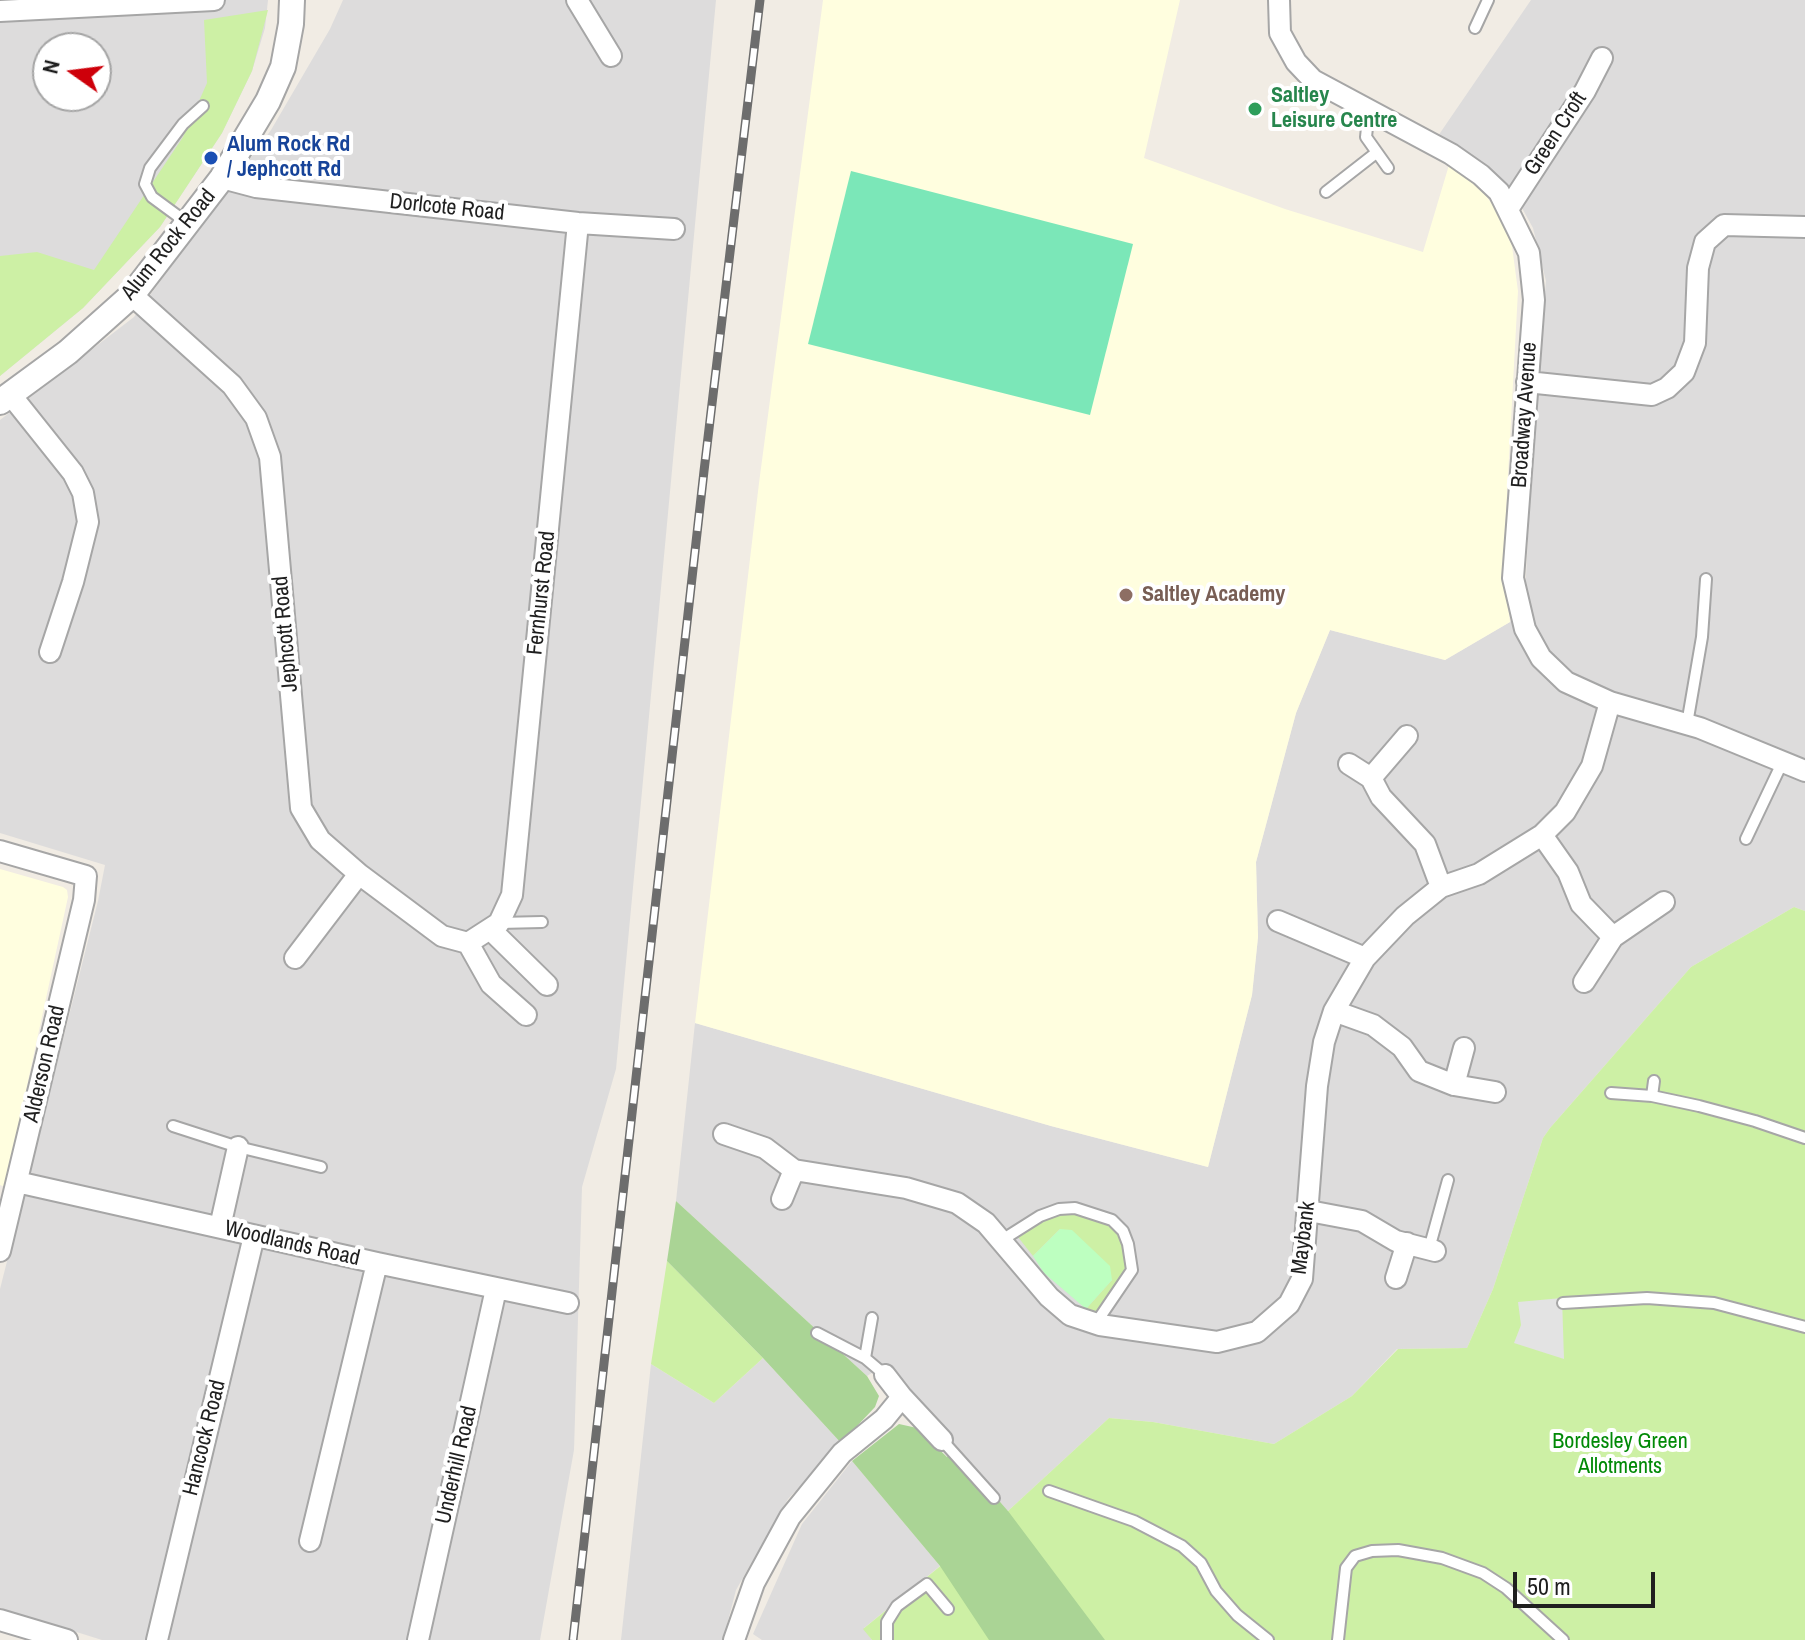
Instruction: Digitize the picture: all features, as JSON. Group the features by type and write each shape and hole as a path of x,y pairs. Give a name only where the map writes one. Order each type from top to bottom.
{"street":[{"path":"0,11 214,0"},
{"name":"Alum Rock Road","path":"5,398 68,352 132,295 222,178 268,101 283,67 292,0"},
{"path":"577,0 611,56"},
{"name":"Broadway Avenue","path":"1279,0 1280,33 1296,62 1313,80 1451,154 1499,192 1529,253 1534,300 1513,578 1525,629 1541,658 1566,682 1610,702 1687,724 1805,771"},
{"name":"Green Croft","path":"1508,209 1585,91 1602,58"},
{"name":"Dorlcote Road","path":"222,178 256,187 578,223 674,229"},
{"name":"Fernhurst Road","path":"495,926 512,895 578,223"},
{"path":"1527,382 1652,395 1667,388 1684,372 1695,343 1698,268 1705,242 1724,225 1805,227"},
{"name":"Jephcott Road","path":"132,295 232,385 256,418 270,457 301,808 320,840 359,874 442,936 468,943"},
{"path":"5,398 73,473 83,493 88,522 73,582 50,652"},
{"name":"Maybank","path":"724,1134 765,1148 794,1170 936,1195 973,1212 1070,1315 1096,1323 1217,1342 1257,1332 1289,1304 1302,1279 1317,1086 1324,1042 1334,1011 1365,958 1405,916 1441,887 1479,874 1542,835 1565,812 1592,766 1610,702"},
{"path":"1371,778 1407,736"},
{"path":"1349,764 1371,778 1381,797 1425,844 1441,887"},
{"path":"1542,835 1568,872 1581,904 1613,937"},
{"name":"Alderson Road","path":"0,851 86,876 84,900 0,1251"},
{"path":"295,958 359,874"},
{"path":"1584,982 1613,937 1664,902"},
{"path":"1278,921 1365,958"},
{"path":"526,1015 491,984 468,943 495,926 547,985"},
{"path":"1334,1011 1373,1025 1402,1047 1419,1071 1454,1085 1495,1092"},
{"path":"1454,1085 1464,1048"},
{"path":"220,1227 238,1147"},
{"path":"782,1199 794,1170"},
{"name":"Woodlands Road","path":"17,1182 568,1303"},
{"path":"1309,1211 1362,1221 1396,1241 1432,1250"},
{"name":"Hancock Road","path":"157,1640 254,1236"},
{"path":"1396,1278 1407,1243"},
{"path":"310,1541 377,1263"},
{"name":"Underhill Road","path":"418,1640 496,1289"},
{"path":"885,1375 942,1440"},
{"path":"734,1640 754,1583 790,1517 842,1453 884,1419 902,1397"},
{"path":"0,1620 67,1640"}],"lane":[{"path":"1475,28 1488,0"},
{"path":"188,223 152,197 145,184 150,168 158,157 183,124 203,106"},
{"path":"1369,109 1366,137 1388,168"},
{"path":"1326,192 1376,153"},
{"path":"1687,724 1702,637 1706,579"},
{"path":"1746,839 1784,761"},
{"path":"495,926 542,922"},
{"path":"1652,1096 1654,1081"},
{"path":"1611,1093 1652,1096 1755,1121 1805,1138"},
{"path":"173,1126 238,1147 321,1167"},
{"path":"1432,1250 1448,1180"},
{"path":"1002,1240 1040,1216 1059,1209 1075,1208 1112,1220 1123,1231 1132,1270 1096,1323"},
{"path":"1563,1303 1647,1298 1714,1303 1805,1327"},
{"path":"865,1358 872,1318"},
{"path":"817,1333 865,1358 885,1375"},
{"path":"942,1440 994,1498"},
{"path":"1049,1491 1134,1521 1182,1546 1201,1563 1216,1591 1237,1615 1268,1640"},
{"path":"1338,1640 1346,1568 1355,1556 1372,1551 1398,1550 1442,1558 1483,1573 1506,1588 1563,1640"},
{"path":"887,1640 887,1622 897,1606 927,1584 948,1609"}],"shaded area":[{"path":"0,0 268,0 265,28 252,71 222,133 160,227 83,308 0,376"},
{"path":"343,0 716,0 616,1069 582,1187 574,1450 540,1640 102,1640 0,1608 0,1289 105,865 0,833 0,420 134,317 271,130 330,29"},
{"name":"Saltley Academy","path":"823,0 1180,0 1144,158 1285,209 1423,252 1449,165 1476,183 1496,209 1512,246 1518,291 1503,568 1510,622 1445,660 1330,630 1296,713 1256,862 1258,937 1252,995 1208,1167 1051,1126 695,1023 759,483"},
{"path":"1531,0 1805,0 1805,911 1794,907 1691,967 1550,1128 1543,1138 1493,1289 1467,1348 1397,1349 1352,1396 1274,1444 1153,1422 1109,1418 1008,1511 954,1449 918,1397 886,1364 867,1376 676,1201 695,1023 1051,1126 1208,1167 1252,995 1258,937 1256,862 1296,713 1330,630 1445,660 1510,622 1525,596 1535,397 1546,281 1533,228 1510,186 1438,136"},
{"path":"0,869 63,887 68,897 5,1187 0,1185"},
{"path":"1562,1298 1564,1359 1514,1343 1521,1325 1518,1302"},
{"path":"763,1358 841,1443 788,1499 736,1590 723,1640 621,1640 651,1364 714,1403"},
{"path":"852,1461 940,1566 864,1628 872,1640 762,1640 753,1634 802,1524"}],"green space":[{"path":"268,10 252,71 222,133 160,227 83,308 0,376 0,256 37,252 94,270 183,137 207,83 204,20"},
{"path":"851,171 1133,244 1090,415 808,344"},
{"name":"Bordesley Green Allotments","path":"1794,907 1805,911 1805,1640 872,1640 863,1629 1008,1511 1109,1418 1153,1422 1274,1444 1352,1396 1398,1349 1467,1348 1493,1289 1543,1138 1550,1128 1691,967"},
{"path":"676,1201 867,1376 879,1396 875,1407 841,1443 667,1261"},
{"path":"1075,1212 1103,1221 1124,1240 1129,1260 1114,1290 1095,1313 1086,1309 1112,1280 1060,1229 1033,1256 1018,1237 1053,1216"},
{"path":"1060,1229 1072,1230 1110,1266 1112,1280 1086,1309 1044,1273 1033,1256"},
{"path":"667,1261 763,1358 714,1403 651,1364"},
{"path":"899,1424 917,1428 947,1457 954,1449 1008,1511 1105,1640 989,1640 940,1566 852,1461"}],"railway":[{"path":"573,1640 760,0"}],"place":[{"name":"Saltley Leisure Centre","path":"1255,109"},
{"name":"Alum Rock Rd / Jephcott Rd","path":"211,158"},
{"name":"Saltley Academy","path":"1126,595"}]}
